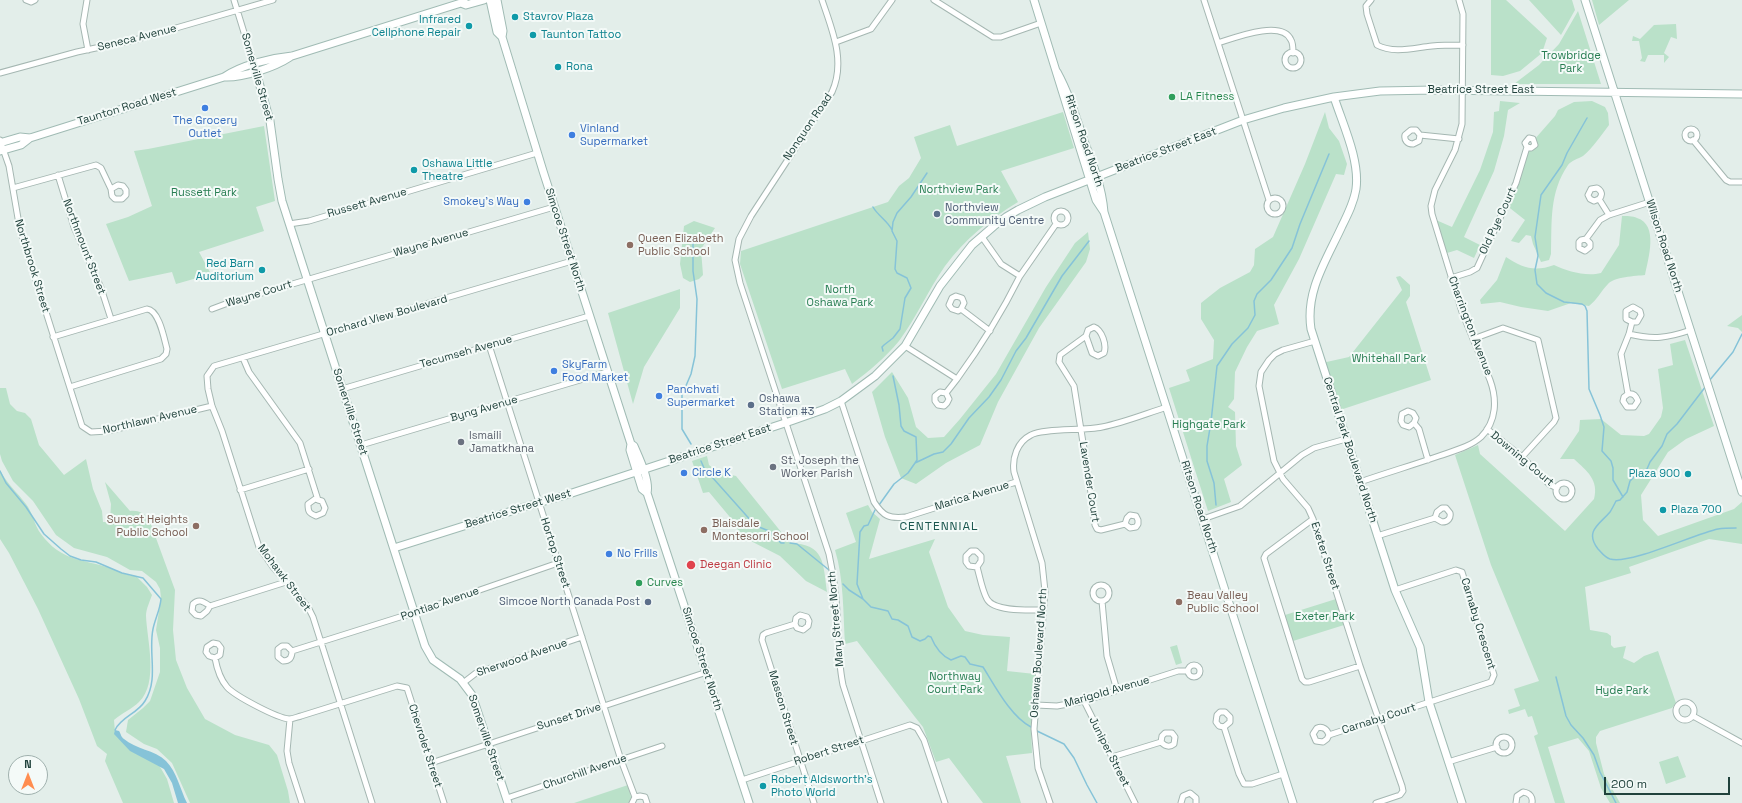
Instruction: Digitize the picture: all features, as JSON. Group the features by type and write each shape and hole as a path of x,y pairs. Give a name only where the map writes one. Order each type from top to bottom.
{"street":[{"path":"26,0 31,2 35,0"},
{"path":"87,0 83,24 88,50"},
{"name":"Somerville Street","path":"234,0 269,114 278,179 289,224 425,646 431,657 437,663 463,683 476,703 507,801"},
{"name":"Seneca Avenue","path":"0,73 39,62 138,39 273,0"},
{"name":"Taunton Road West","path":"2,151 21,145 30,138 224,77 233,78 278,57 292,56 463,2 466,5 484,0"},
{"name":"Simcoe Street North","path":"490,0 497,32 502,37"},
{"name":"Simcoe Street North","path":"497,0 503,31 502,37 554,207 631,444 630,450 639,470 642,489 647,493 749,803"},
{"path":"822,0 836,42 871,29 892,0"},
{"path":"934,0 993,37 1001,37 1042,23"},
{"name":"Ritson Road North","path":"1034,0 1096,200 1104,212"},
{"path":"1204,0 1269,200"},
{"path":"1371,0 1366,6 1367,14 1377,45 1385,49 1408,50 1433,46 1463,44"},
{"name":"Charrington Avenue","path":"1360,482 1428,460 1473,443 1487,429 1495,408 1495,392 1462,312 1435,228 1431,206 1435,190 1455,150 1462,124 1463,44 1462,14 1459,0"},
{"name":"Wilson Road North","path":"1585,0 1741,488"},
{"path":"1218,43 1249,33 1277,30 1287,34 1292,41 1293,53"},
{"name":"Nonquon Road","path":"737,275 737,247 751,216 835,86 838,65 836,42"},
{"name":"Ritson Road North","path":"1057,72 1067,89 1097,177 1103,197 1104,212 1293,803"},
{"name":"Beatrice Street East","path":"639,470 825,409 841,401 875,376 905,346 940,286 953,268 972,245 994,226 1018,210 1045,197 1243,120 1296,105 1380,91 1462,90 1742,94"},
{"name":"Central Park Boulevard North","path":"1334,98 1355,164 1356,182 1352,205 1316,281 1311,295 1310,321 1315,342 1395,590 1420,647 1429,702 1462,803"},
{"path":"1420,135 1459,139"},
{"name":"Taunton Road West","path":"0,142 20,137 30,138"},
{"path":"1694,140 1726,180 1730,182 1742,182"},
{"name":"Northbrook Street","path":"0,142 2,151 9,166 20,230 70,387"},
{"name":"Old Pye Court","path":"1451,278 1470,272 1477,268 1516,183 1527,147"},
{"name":"Russett Avenue","path":"289,224 331,214 537,153"},
{"path":"13,188 96,165 101,168 111,188"},
{"name":"Northmount Street","path":"58,175 74,226 101,288 111,319"},
{"path":"1599,199 1609,215"},
{"path":"1586,239 1600,220 1609,215 1650,202"},
{"name":"Wayne Avenue","path":"307,280 554,207"},
{"path":"946,393 990,330 1020,276 1056,224"},
{"path":"982,237 1001,264 1020,276"},
{"name":"Orchard View Boulevard","path":"207,376 214,366 572,261"},
{"name":"Mary Street North","path":"737,275 829,554 834,576 839,666 843,685 881,803"},
{"name":"Wayne Court","path":"212,310 307,280"},
{"path":"53,337 111,319 150,309 156,315 167,349 166,354 161,359 70,387"},
{"path":"962,309 990,330"},
{"name":"Tecumseh Avenue","path":"342,389 589,316"},
{"path":"1628,394 1621,354 1632,322"},
{"path":"1081,430 1074,386 1060,366 1058,358 1086,336 1090,328 1094,327 1099,330 1106,347 1102,356 1095,356 1092,353 1086,336"},
{"path":"1474,339 1503,328 1538,340 1556,418 1522,457"},
{"path":"1629,334 1645,338 1663,338 1691,330"},
{"name":"Exeter Street","path":"1315,342 1284,350 1275,354 1261,372 1259,386 1272,455 1280,473 1308,508 1313,519 1402,791 1400,795 1376,803"},
{"name":"Hortop Street","path":"489,346 621,760 635,797"},
{"path":"905,346 957,378"},
{"path":"243,358 249,372 300,444 318,500"},
{"name":"Byng Avenue","path":"361,445 607,372"},
{"name":"Mohawk Street","path":"207,376 208,390 212,406 222,431 259,547 286,582 308,606 313,617 372,803"},
{"name":"Northlawn Avenue","path":"70,387 82,426 91,432 108,431 212,406"},
{"name":"Marica Avenue","path":"841,401 874,502 879,511 885,515 895,518 906,517 1016,482"},
{"name":"Oshawa Boulevard North","path":"1050,803 1036,758 1034,729 1045,591 1042,563 1016,482 1013,464 1015,453 1020,444 1031,435 1044,432 1102,427 1167,408"},
{"path":"1414,423 1419,429 1428,460"},
{"name":"Downing Court","path":"1487,429 1522,457 1549,484 1557,488"},
{"name":"Lavender Court","path":"1081,430 1095,525 1097,529 1101,530 1125,524"},
{"path":"1202,520 1240,506 1308,451 1346,439"},
{"path":"240,490 309,469"},
{"name":"Beatrice Street West","path":"394,548 639,470"},
{"path":"1377,536 1435,518"},
{"path":"1313,519 1266,554 1264,558 1302,679 1309,682 1360,666"},
{"name":"Pontiac Avenue","path":"292,651 414,613 558,563"},
{"path":"977,567 986,596 991,604 999,607 1043,610"},
{"name":"Carnaby Crescent","path":"1395,590 1456,570 1462,572 1464,576 1494,675 1493,680 1491,682 1429,702"},
{"path":"210,606 286,582"},
{"path":"1102,601 1107,656 1117,690"},
{"name":"Masson Street","path":"795,624 766,633 763,635 762,640 814,803"},
{"name":"Sherwood Avenue","path":"463,683 476,673 582,637"},
{"path":"215,658 222,680 233,692 269,712 290,719 340,704"},
{"name":"Marigold Avenue","path":"1036,705 1057,706 1084,701 1178,671 1187,671"},
{"name":"Sunset Drive","path":"430,763 707,672"},
{"name":"Chevrolet Street","path":"340,704 397,686 407,688 444,803"},
{"name":"Juniper Street","path":"1084,701 1135,803"},
{"name":"Carnaby Court","path":"1329,735 1429,702"},
{"path":"1693,716 1742,743"},
{"path":"290,719 287,751 302,803"},
{"name":"Robert Street","path":"742,780 910,725 916,727 921,732 945,803"},
{"path":"1224,728 1240,778 1244,784 1252,784 1284,774"},
{"path":"1112,757 1161,742"},
{"name":"Churchill Avenue","path":"507,801 662,746"},
{"path":"1448,762 1497,747"},
{"path":"1516,803 1517,796 1523,792 1532,797 1532,803"},
{"path":"1181,803 1183,796 1190,793 1196,798 1196,803"},
{"path":"632,803 635,797 642,796 648,803"}],"green space":[{"path":"1491,0 1506,0 1547,38 1542,53 1520,71 1503,76 1491,75"},
{"path":"1529,0 1572,0 1575,10 1561,35"},
{"path":"1592,0 1629,0 1599,25"},
{"name":"Trowbridge Park","path":"1578,11 1601,84 1514,84 1539,65 1559,44"},
{"path":"1676,24 1677,39 1671,37 1664,53 1669,57 1664,63 1664,55 1648,55 1645,62 1640,61 1642,58 1639,41 1632,41 1633,36 1640,39 1654,25"},
{"path":"1500,101 1520,103 1508,110 1504,136 1494,171 1464,237 1480,245 1474,258 1457,250 1447,253 1436,220 1452,227 1480,170 1493,132 1494,112 1499,111"},
{"path":"1592,101 1605,107 1608,113 1609,125 1583,156 1568,165 1557,186 1552,219 1551,254 1549,260 1541,262 1531,236 1526,235 1519,243 1511,241 1525,220 1506,205 1527,148 1555,116 1558,110 1574,102"},
{"name":"North Oshawa Park","path":"1063,112 1074,148 1001,171 1018,202 978,230 953,256 939,275 899,341 888,353 852,384 845,369 782,389 740,264 741,251 888,202 899,186 909,178 921,158 914,137 950,125 957,146"},
{"name":"Highgate Park","path":"1325,112 1329,128 1339,141 1347,164 1344,175 1336,174 1299,259 1274,305 1279,324 1257,331 1247,347 1235,372 1234,399 1228,407 1235,412 1236,446 1242,465 1224,479 1231,502 1208,511 1169,388 1190,381 1186,370 1213,359 1214,340 1201,319 1201,303 1220,288 1250,272 1254,265 1255,249 1273,237 1305,164"},
{"name":"Russett Park","path":"264,126 275,201 256,207 264,231 199,252 211,274 176,284 172,272 129,281 106,224 128,217 152,206 134,151"},
{"path":"1622,216 1632,216 1637,218 1644,222 1648,228 1650,235 1650,252 1645,275 1625,277 1611,282 1589,306 1571,303 1548,311 1500,302 1481,304 1480,300 1497,280 1506,257 1529,268 1541,268 1554,265 1583,274 1601,273 1619,245"},
{"path":"694,221 715,228 701,249 703,275 699,279 690,282 683,278 680,264 684,226"},
{"path":"1088,232 1090,249 1086,262 1039,328 998,402 980,445 946,463 916,484 901,478 885,437 872,392 892,372 908,398 916,427 928,438 944,437 996,374 1046,287 1075,243"},
{"name":"Whitehall Park","path":"1400,276 1410,285 1410,296 1406,302 1431,380 1337,411 1322,363 1349,357 1402,290 1396,277"},
{"path":"680,289 680,308 644,367 633,404 608,313"},
{"path":"1742,315 1742,332 1738,328 1727,326"},
{"name":"Hyde Park","path":"1685,340 1714,426 1686,439 1668,452 1641,495 1643,520 1658,536 1734,509 1742,502 1742,544 1709,539 1629,567 1631,573 1585,587 1590,630 1607,633 1611,636 1611,645 1614,648 1626,646 1623,658 1634,663 1644,656 1658,651 1676,703 1672,708 1600,731 1596,737 1596,743 1604,774 1620,803 1610,803 1601,788 1589,751 1578,738 1548,747 1565,803 1555,803 1534,736 1538,734 1532,716 1528,717 1525,709 1509,714 1508,710 1520,706 1514,689 1539,681 1491,565 1455,455 1478,445 1480,454 1565,531 1594,499 1595,492 1595,486 1591,476 1574,459 1560,459 1579,431 1580,420 1601,419 1621,435 1644,436 1649,434 1661,417 1663,408 1658,369 1673,365 1670,344"},
{"path":"0,388 6,388 10,404 17,411 25,413 31,419 39,445 64,475 86,459 93,489 102,511 103,522 110,520 111,504 105,482 130,511 141,512 149,519 175,590 173,630 176,660 187,688 205,719 235,735 269,745 277,755 288,791 290,803 190,803 172,763 157,749 144,744 126,732 128,720 150,701 160,672 160,648 156,630 161,598 160,589 156,582 142,571 130,570 107,557 74,548 56,535 33,501 13,481 2,461 0,454"},
{"path":"707,456 709,465 718,472 736,476 790,543 801,544 816,551 823,564 827,592 806,581 780,556 741,536 734,522 709,492 703,493 692,461"},
{"path":"0,470 9,484 23,500 41,534 56,549 72,558 136,576 147,587 152,595 147,608 146,616 150,661 149,684 145,694 139,702 114,720 115,732 127,745 159,765 167,779 174,803 123,803 105,761 107,754 97,746 79,699 38,609 9,553 0,539"},
{"name":"Northway Court Park","path":"868,505 872,512 880,519 869,559 935,539 929,552 948,607 965,631 983,635 1010,637 1007,671 1035,674 1031,729 1032,753 1006,756 1021,803 983,803 949,758 936,762 923,727 857,641 845,644 842,584 835,550 856,542 846,513"},
{"name":"Exeter Park","path":"1336,599 1344,625 1293,641 1285,615"},
{"path":"1177,645 1182,663 1176,665 1170,647"},
{"path":"1678,756 1686,777 1666,784 1659,762"},
{"path":"628,785 631,797 630,803 574,803"}],"water":[{"path":"115,730 119,731 122,737 129,742 156,754 170,765 176,775 187,803 178,803 172,783 164,769 130,751 114,734"}],"waterway":[{"path":"1587,118 1567,153 1562,165 1541,195 1535,237 1538,256 1535,270 1537,284 1546,293 1564,302 1582,304 1585,306 1587,311 1589,389 1604,427 1602,451 1611,461 1613,468 1613,480 1623,497"},
{"path":"1216,505 1214,483 1207,461 1207,446 1217,366 1232,344 1248,328 1255,315 1254,301 1257,294 1271,280 1292,248 1300,224 1329,154"},
{"path":"883,351 882,347 893,338 900,329 905,298 911,288 907,278 897,273 895,269 897,241 892,231 893,222 897,213 911,197 927,173"},
{"path":"873,207 892,230"},
{"path":"915,463 934,454 943,452 951,444 969,418 989,397 1001,380 1016,351 1026,338 1062,276 1089,241"},
{"path":"691,444 682,429 682,395 691,374 695,356 697,299 693,271 693,242"},
{"path":"1709,381 1733,352 1742,334"},
{"path":"879,505 894,484 908,473 917,460 916,437 904,431 901,426 899,405 893,376"},
{"path":"1706,386 1677,424 1667,434 1662,446 1650,462 1647,469 1635,476 1630,481 1627,492 1620,500 1616,501 1610,512 1595,528 1593,533 1594,543 1605,556 1610,559 1619,560 1632,558 1707,532 1725,528 1736,528"},
{"path":"701,461 704,468 753,523 769,531 781,543 784,543"},
{"path":"0,471 6,483 26,507 44,534 61,549 70,556 81,560 96,562 122,573 143,578 161,599 153,629 152,675 149,693 142,705 121,722 115,730"},
{"path":"863,599 857,584 860,532 864,526 868,525 875,510"},
{"path":"790,543 797,544 829,570"},
{"path":"843,584 871,607 888,611 892,619 898,620 908,626 912,637 920,641 928,636 931,637 938,650 947,658 951,660 961,656 965,657 970,664 983,667 1010,709 1031,727"},
{"path":"1556,677 1566,716 1594,755 1600,772 1616,803"},
{"path":"1037,731 1064,744 1074,758 1097,803"}],"place":[{"name":"Stavrov Plaza","path":"515,17"},
{"name":"Infrared Cellphone Repair","path":"469,26"},
{"name":"Taunton Tattoo","path":"533,35"},
{"name":"Rona","path":"558,67"},
{"name":"LA Fitness","path":"1172,97"},
{"name":"The Grocery Outlet","path":"205,108"},
{"name":"Vinland Supermarket","path":"572,135"},
{"name":"Oshawa Little Theatre","path":"414,170"},
{"name":"Smokey's Way","path":"527,202"},
{"name":"Northview Community Centre","path":"937,214"},
{"name":"Queen Elizabeth Public School","path":"630,245"},
{"name":"Red Barn Auditorium","path":"262,270"},
{"name":"SkyFarm Food Market","path":"554,371"},
{"name":"Panchvati Supermarket","path":"659,396"},
{"name":"Oshawa Station #3","path":"751,405"},
{"name":"Ismaili Jamatkhana","path":"461,442"},
{"name":"St. Joseph the Worker Parish","path":"773,467"},
{"name":"Circle K","path":"684,473"},
{"name":"Plaza 900","path":"1688,474"},
{"name":"Plaza 700","path":"1663,510"},
{"name":"Sunset Heights Public School","path":"196,526"},
{"name":"Blaisdale Montesorri School","path":"704,530"},
{"name":"No Frills","path":"609,554"},
{"name":"Deegan Clinic","path":"691,565"},
{"name":"Curves","path":"639,583"},
{"name":"Simcoe North Canada Post","path":"648,602"},
{"name":"Beau Valley Public School","path":"1179,602"},
{"name":"Robert Aldsworth's Photo World","path":"763,786"}],"district":[{"name":"CENTENNIAL","path":"939,527"}],"park label":[{"name":"Northview Park","path":"959,190"}]}
